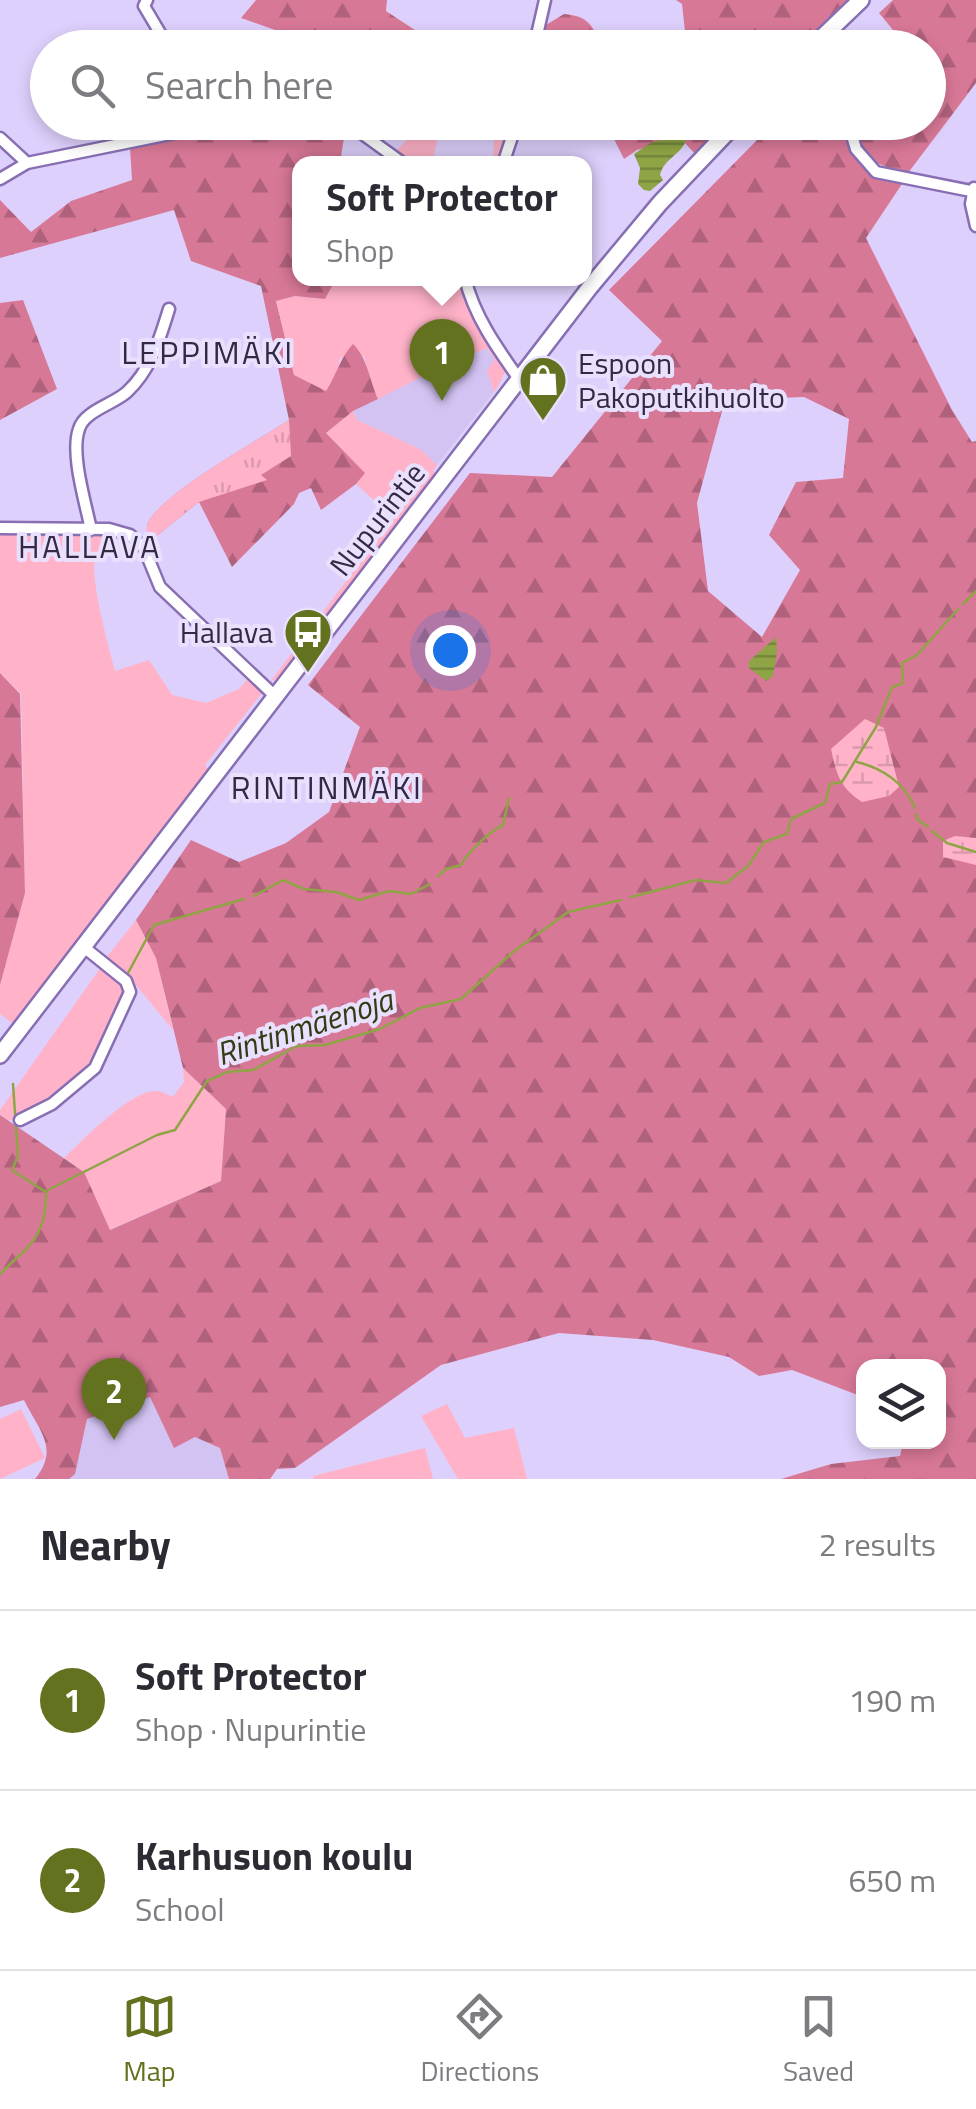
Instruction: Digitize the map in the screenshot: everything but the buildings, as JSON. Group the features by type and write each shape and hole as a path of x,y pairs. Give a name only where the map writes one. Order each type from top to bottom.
{"main road":[{"path":"829,30 861,0"},
{"name":"Nupurintie","path":"0,1056 519,379 660,203 719,140"}],"street":[{"path":"536,30 545,0"},
{"path":"143,2 159,30"},
{"path":"0,138 27,163"},
{"path":"0,179 27,163 134,140"},
{"path":"371,140 393,156"},
{"path":"853,140 856,149 876,172 974,189 976,226"},
{"path":"468,286 494,344 519,379"},
{"path":"91,530 78,457 79,428 88,416 116,401 136,382 159,343 169,309"},
{"path":"0,528 121,532 138,541 160,587 275,696"},
{"path":"20,1120 52,1104 95,1068 130,992 126,980 85,948"}],"shaded area":[{"path":"686,140 662,169 663,180 650,191 638,184 640,168 634,154 652,142"},
{"path":"487,348 495,359 487,371 494,392 437,465 420,449 357,420 353,411"},
{"path":"776,637 773,676 766,681 749,668 749,661"},
{"path":"150,1397 174,1447 195,1437 220,1448 229,1479 35,1479 67,1426"}],"green space":[{"path":"256,0 387,0 386,11 415,30 275,30 241,18"},
{"path":"676,0 852,0 820,30 685,30 682,4"},
{"path":"893,0 976,0 976,83 946,123 946,30 893,30 879,13"},
{"path":"564,14 579,17 594,30 542,30"},
{"path":"168,140 344,140 341,156 292,156 292,286 332,286 325,299 295,296 276,301 294,375 326,391 353,344 365,363 378,399 353,411 326,433 365,473 321,510 311,488 299,493 294,504 232,567 199,502 149,542 147,527 150,519 177,493 289,420 261,286 191,261 174,210 0,258 0,200 31,232 71,201 132,180 130,147"},
{"path":"407,140 437,140 436,156 401,156 395,152"},
{"path":"494,140 506,140 500,156 493,156"},
{"path":"614,140 678,140 637,150 624,159"},
{"path":"686,140 711,140 696,155"},
{"path":"757,140 848,140 855,157 868,171 902,184 866,238 952,410 972,442 976,441 976,1479 781,1479 831,1464 900,1456 902,1449 946,1449 946,1359 856,1359 856,1394 792,1370 759,1376 729,1357 653,1340 559,1333 441,1365 295,1468 277,1469 270,1479 229,1479 220,1448 195,1437 174,1448 150,1397 87,1419 75,1474 69,1479 35,1479 46,1458 41,1430 24,1400 0,1407 0,1115 84,1172 110,1230 221,1181 226,1109 183,1068 156,958 136,920 191,840 239,862 286,843 329,812 360,727 308,685 470,473 552,477 662,341 609,290","holes":["804,397 849,419 843,478 796,482 769,535 800,570 762,637 708,591 697,503 725,400"]},
{"path":"858,140 933,140 908,173 870,158"},
{"path":"332,286 463,286 475,317 507,368 494,392 487,371 495,359 487,348 378,399 364,356 340,358 337,374 326,391 294,375 276,300 295,296 325,299"},
{"path":"23,300 57,389 0,420 0,303"},
{"path":"353,411 357,420 420,449 437,465 433,471 436,474 280,677 270,682 394,518 356,484 364,472 326,433"},
{"path":"289,420 291,456 261,475 267,480 199,502 149,542 147,524 177,493"},
{"path":"0,531 107,532 94,569 115,671 149,660 172,695 206,703 239,689 250,676 262,693 205,765 210,772 16,1026 0,1014 0,985 25,893 21,694 0,673"},
{"path":"0,673 20,694 25,893 0,985"},
{"path":"865,719 884,728 899,787 889,796 862,802 840,779 831,749"},
{"path":"955,836 976,838 976,865 943,857 943,841"},
{"path":"136,920 156,958 173,1030 130,978 106,958"},
{"path":"101,967 125,988 91,1067 48,1102 8,1121 0,1110"},
{"path":"183,1068 226,1109 221,1181 109,1230 84,1172 64,1158 135,1098 158,1091 173,1097 184,1082"},
{"path":"447,1404 465,1438 514,1428 527,1479 458,1479 421,1416"},
{"path":"21,1409 45,1458 0,1479 0,1419"},
{"path":"425,1448 433,1479 313,1476"}],"waterway":[{"path":"963,604 976,591"},
{"name":"Rintinmäenoja","path":"631,897 696,880 726,883 748,866 764,842 787,834 791,819 825,803 830,784 842,782 876,727 892,687 903,683 902,663 917,655 958,609"},
{"path":"857,762 892,778 915,808"},
{"path":"438,876 461,865 480,842 503,825 509,798"},
{"path":"916,814 928,827"},
{"path":"932,831 947,843 976,852"},
{"path":"254,896 283,880 304,889 336,892 359,900 389,891 411,894 430,884"},
{"path":"128,973 154,925 244,899"},
{"name":"Rintinmäenoja","path":"46,1191 157,1135 175,1130 207,1081 227,1072 253,1070 297,1046 325,1045 380,1029 420,1008 461,999 513,952 568,912 621,900"},
{"path":"13,1084 18,1156 12,1170 44,1191"},
{"name":"Rintinmäenoja","path":"0,1274 34,1240 43,1221 46,1193"}],"place":[{"name":"Soft Protector","path":"442,401"},
{"name":"Espoon Pakoputkihuolto","path":"543,422"},
{"name":"Hallava","path":"308,674"},
{"name":"Karhusuon koulu","path":"114,1440"}],"district":[{"name":"LEPPIMÄKI","path":"208,352"},
{"name":"HALLAVA","path":"90,546"},
{"name":"RINTINMÄKI","path":"327,787"}]}
